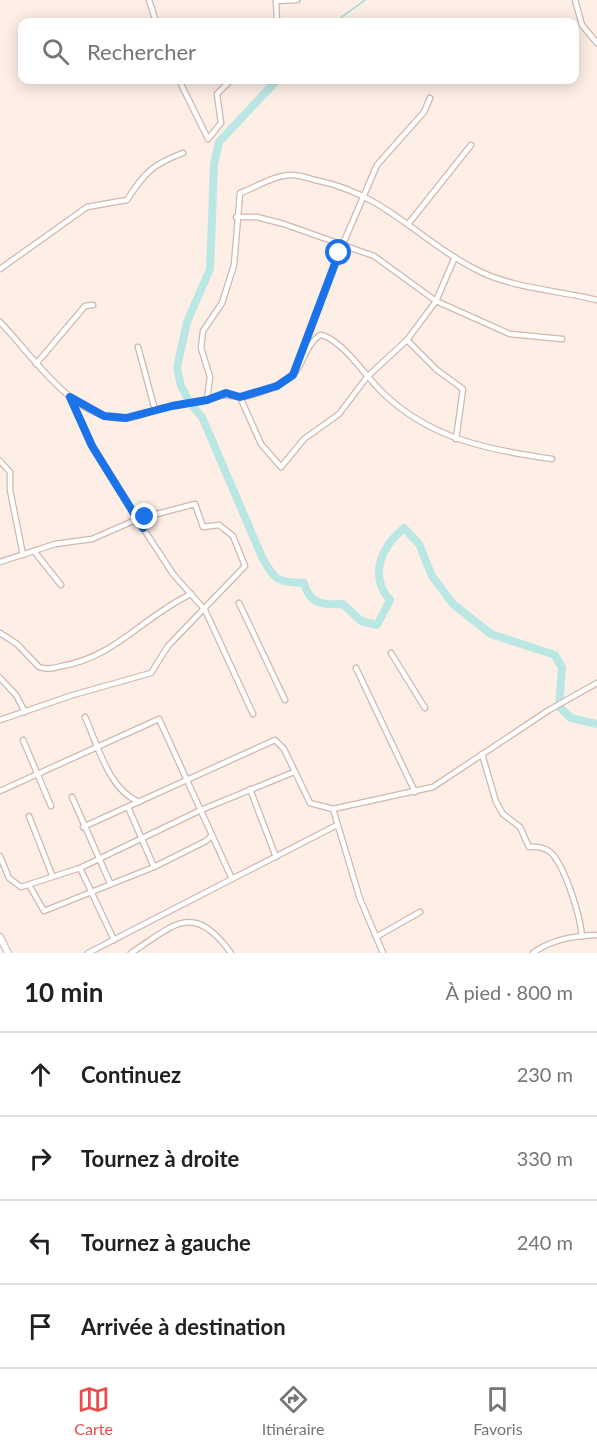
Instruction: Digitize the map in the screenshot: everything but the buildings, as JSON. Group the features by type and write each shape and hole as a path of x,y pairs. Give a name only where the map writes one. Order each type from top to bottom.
{"main road":[{"path":"0,937 8,953"}],"street":[{"path":"149,0 155,18"},
{"path":"277,18 276,1 297,0"},
{"path":"575,0 582,25 597,44"},
{"path":"181,84 208,139 221,123 218,94 227,84"},
{"path":"293,375 343,244 377,165 424,112 430,98"},
{"path":"409,223 471,146"},
{"path":"0,269 87,207 127,200 141,177 159,162 183,153"},
{"path":"207,400 210,376 201,348 203,331 222,303 234,265 236,217 240,193 267,181 292,175 335,184 365,196 409,223 455,257 482,272 503,280 597,300"},
{"path":"236,217 257,217 284,224 374,256 436,301 510,334 562,339"},
{"path":"240,397 261,444 281,467 303,440 339,414 368,377 407,340 436,301 455,257"},
{"path":"36,364 86,306 93,305"},
{"path":"0,322 18,339 36,364 70,397 109,417 126,418 207,400 226,393 240,397 277,386 293,375 308,346 320,335 331,339 417,422 456,440 507,452 552,459"},
{"path":"407,340 437,370 463,389 456,440"},
{"path":"138,347 155,410"},
{"path":"70,397 92,446 143,528 173,574 205,610 253,714"},
{"path":"0,460 10,472 10,489 23,555"},
{"path":"0,720 151,673 168,646 245,566 233,536 219,525 202,526 195,504 145,517 143,528"},
{"path":"0,561 55,544 92,539 138,519"},
{"path":"34,551 62,585"},
{"path":"0,633 17,644 39,667 50,668 80,663 103,653 174,603 191,594"},
{"path":"239,603 285,700"},
{"path":"391,653 425,708"},
{"path":"356,668 415,792"},
{"path":"0,678 16,695 25,712"},
{"path":"83,827 275,740 284,749 310,803 333,809 433,787 482,753 597,683"},
{"path":"85,717 118,785 129,798 139,802"},
{"path":"0,791 100,748 159,719 232,879"},
{"path":"23,740 39,773 51,806"},
{"path":"482,753 492,791 503,814 520,827 529,847 541,846 554,855 566,881 582,936"},
{"path":"0,856 9,878 21,886 29,885 52,875 80,868 201,810 294,772"},
{"path":"250,789 276,857"},
{"path":"72,797 83,827 110,883"},
{"path":"128,807 154,867"},
{"path":"333,809 345,856 383,953"},
{"path":"29,816 52,875"},
{"path":"88,953 337,825"},
{"path":"29,885 44,911 154,867 206,841 212,835"},
{"path":"80,868 89,892 114,940"},
{"path":"376,937 420,912"},
{"path":"131,953 168,926 184,923 203,924 213,930 231,953"},
{"path":"533,953 545,944 597,935"}],"waterway":[{"path":"340,18 365,0"},
{"path":"273,84 219,142 214,164 210,269 187,322 177,368 181,386 190,403 202,417 262,557 278,579 304,583 314,600 323,604 343,604 361,621 377,625 390,600 380,581 380,561 389,543 404,528 419,544 432,576 453,604 491,634 555,655 562,668 559,707 571,718 597,724"}],"route":[{"path":"145,517 143,528 92,446 70,397 98,414 126,418 207,400 226,393 240,397 277,386 293,375 339,253"}]}
